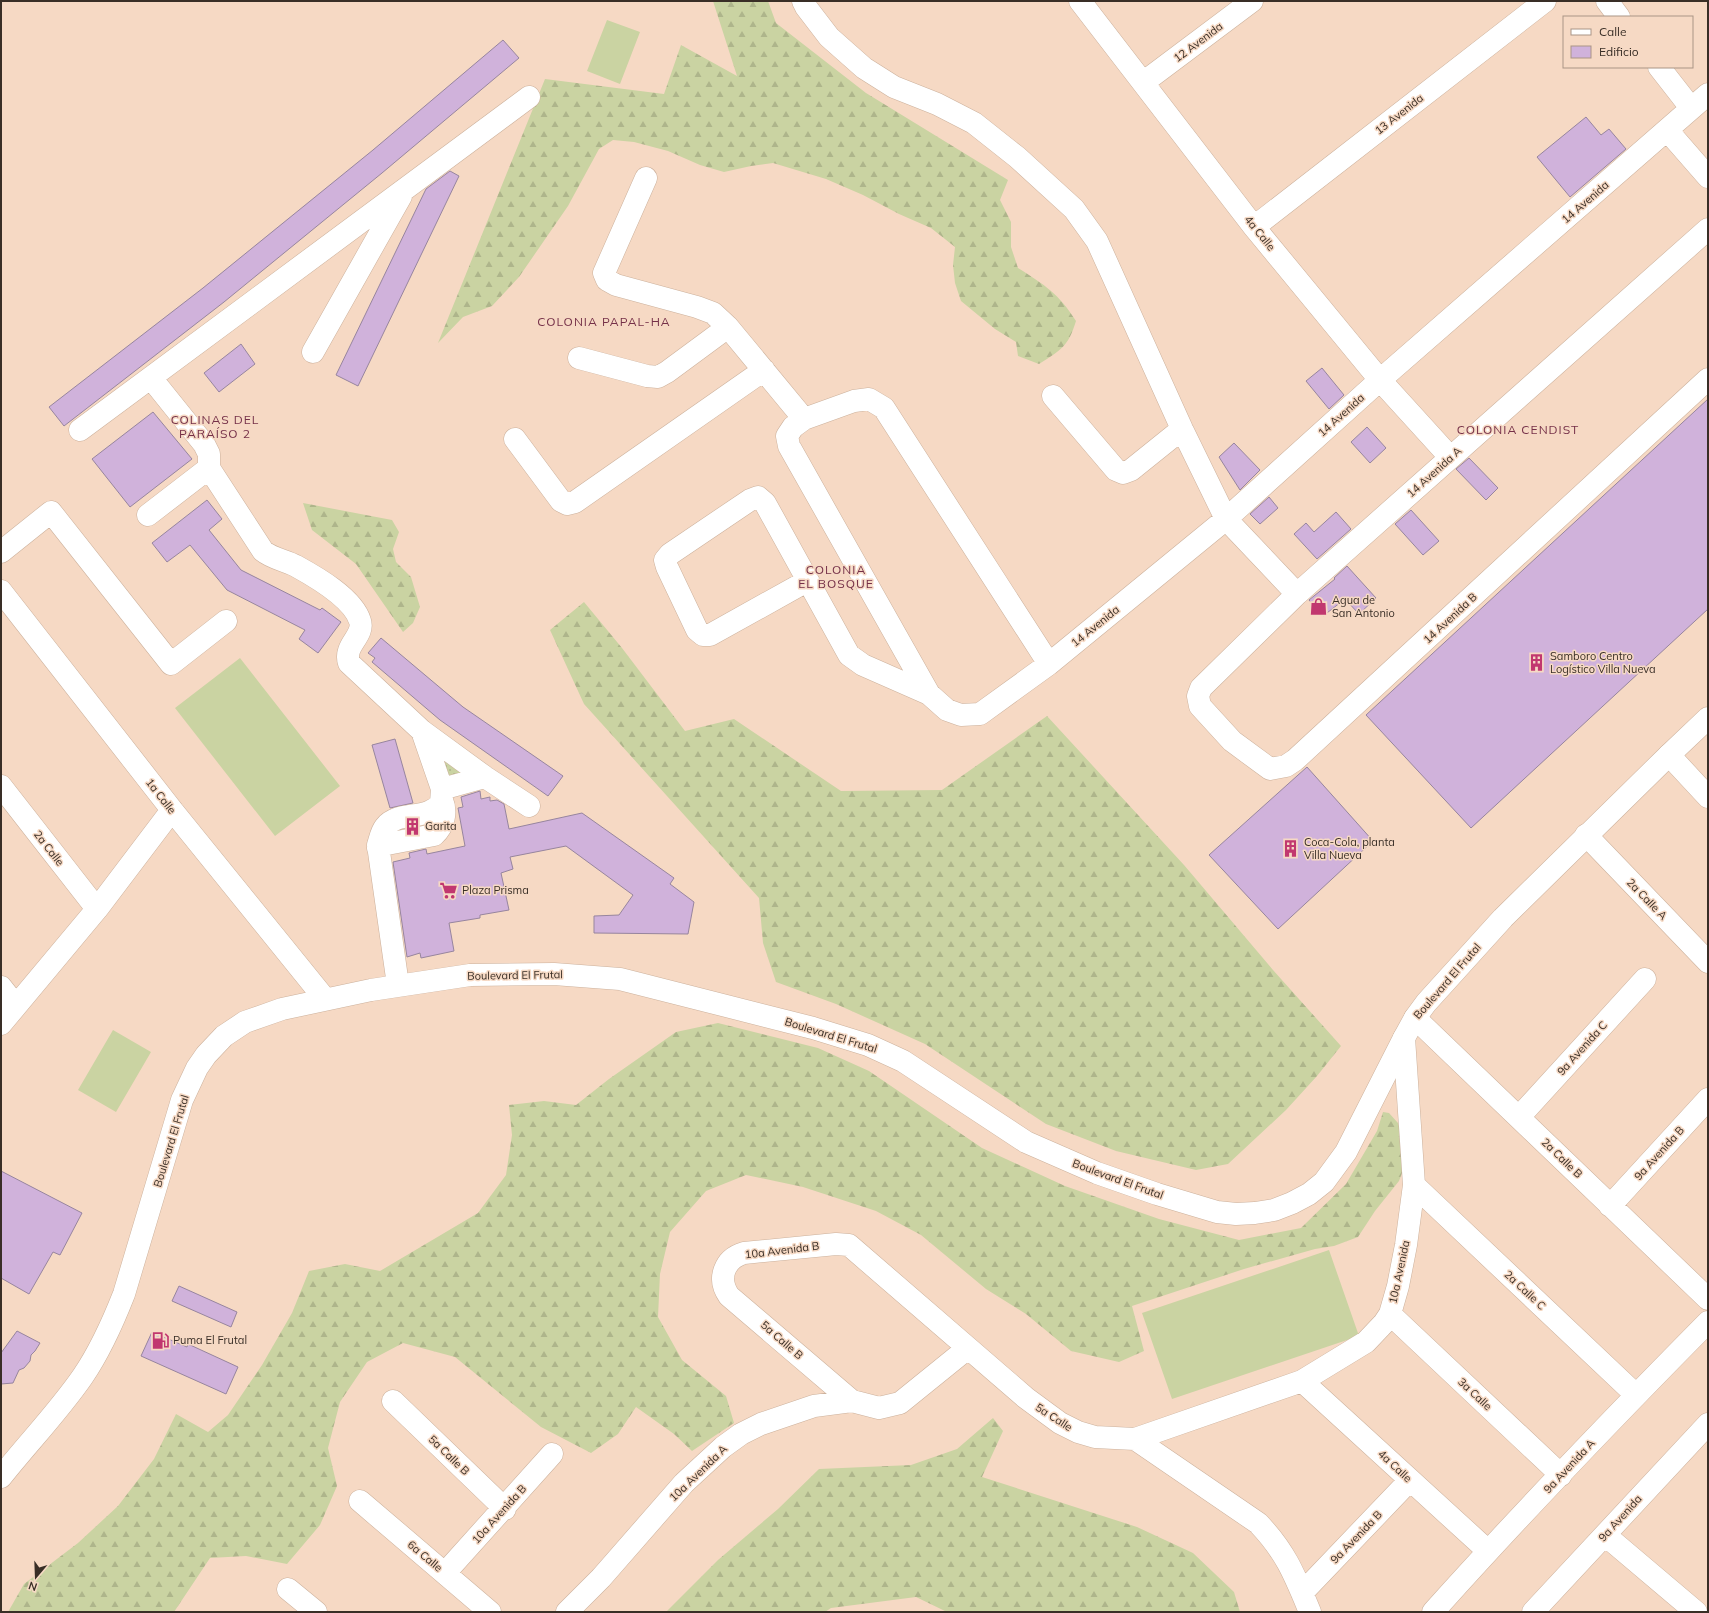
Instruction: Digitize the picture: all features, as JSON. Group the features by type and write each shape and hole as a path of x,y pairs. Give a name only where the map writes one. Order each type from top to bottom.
{"street":[{"path":"804,1 806,7 829,37 864,68 894,87 937,104 974,123 1017,157 1074,209 1097,240 1182,429 1226,519 1297,594"},
{"name":"4a Calle","path":"1080,1 1144,82 1254,227 1380,380 1450,458"},
{"name":"12 Avenida","path":"1144,82 1252,1"},
{"name":"13 Avenida","path":"1254,227 1544,1"},
{"path":"1606,1 1618,16"},
{"path":"1659,68 1691,108"},
{"name":"14 Avenida","path":"930,694 947,710 961,715 980,714 1048,664 1226,519 1380,380 1708,94"},
{"path":"80,430 529,97"},
{"path":"1667,130 1708,177"},
{"path":"646,178 604,273 607,280 616,285 697,307 713,313 728,327 804,420"},
{"path":"313,352 404,190"},
{"name":"14 Avenida A","path":"1201,688 1297,594 1708,229"},
{"path":"579,358 647,376 658,377 728,327"},
{"path":"515,439 561,501 567,504 575,502 764,370"},
{"path":"151,378 204,444 209,454 208,468 263,551 276,559 295,565 325,583 352,607 361,622 360,631 347,652 349,663 422,731 485,777 529,806"},
{"name":"14 Avenida B","path":"1201,688 1198,696 1200,706 1232,741 1270,769 1286,766 1301,755 1708,379"},
{"path":"1052,396 1116,470 1123,473 1130,470 1182,429"},
{"path":"930,694 789,446 787,436 793,427 804,420 854,401 869,399 884,408 1048,664"},
{"path":"148,515 208,468"},
{"path":"807,581 710,635 703,635 697,630 665,560 670,554 744,504 758,497 765,503 849,655 863,665 930,694"},
{"path":"1,552 51,512 171,664 226,620"},
{"name":"1a Calle","path":"1,590 172,810 325,999"},
{"name":"Boulevard El Frutal","path":"1,1477 84,1375 114,1320 137,1254 182,1100 197,1068 206,1055 224,1036 244,1022 282,1009 325,999 454,977 500,974 590,975 620,979 813,1028 868,1045 903,1061 998,1126 1026,1142 1055,1156 1097,1173 1198,1207 1236,1214 1274,1210 1309,1194 1324,1182 1346,1152 1404,1038 1415,1018 1426,1003 1503,918 1586,835 1708,718"},
{"path":"398,986 378,848 387,844 434,834 443,823 444,810 442,795 422,731"},
{"path":"1669,755 1708,797"},
{"path":"442,795 485,777"},
{"name":"2a Calle","path":"1,786 97,909"},
{"path":"1,1024 97,909 172,810"},
{"name":"2a Calle A","path":"1586,835 1708,962"},
{"name":"9a Avenida C","path":"1519,1117 1645,978"},
{"path":"1,987 16,1006"},
{"name":"2a Calle B","path":"1415,1018 1708,1299"},
{"name":"10a Avenida","path":"1135,1439 1302,1381 1366,1342 1378,1331 1390,1314 1398,1286 1406,1245 1414,1185 1404,1038"},
{"name":"9a Avenida B","path":"1610,1206 1708,1099"},
{"name":"2a Calle C","path":"1414,1185 1636,1395"},
{"name":"10a Avenida B","path":"723,1273 733,1258 744,1254 836,1244 849,1245"},
{"name":"5a Calle","path":"849,1245 1026,1398 1060,1423 1078,1432 1095,1437 1135,1439"},
{"name":"5a Calle B","path":"723,1273 723,1285 729,1296 852,1401"},
{"name":"3a Calle","path":"1390,1314 1561,1475"},
{"name":"9a Avenida A","path":"1433,1612 1488,1551 1636,1395 1708,1322"},
{"name":"10a Avenida A","path":"567,1612 601,1578 684,1483 722,1448 755,1427 785,1414 814,1406 852,1401 878,1408 900,1403 968,1348"},
{"name":"4a Calle","path":"1302,1381 1488,1551"},
{"name":"5a Calle B","path":"393,1401 505,1509"},
{"name":"9a Avenida","path":"1533,1612 1708,1424"},
{"path":"1135,1439 1258,1523 1275,1541 1296,1577 1306,1603"},
{"name":"10a Avenida B","path":"445,1574 505,1509 552,1454"},
{"name":"9a Avenida B","path":"1306,1603 1410,1480"},
{"name":"6a Calle","path":"360,1501 490,1612"},
{"path":"1605,1536 1696,1612"},
{"path":"288,1589 316,1612"}],"green space":[{"path":"713,1 768,1 776,23 866,93 1008,180 1000,200 1011,222 1011,247 1018,268 1051,291 1064,304 1076,321 1070,337 1063,347 1039,364 1018,356 1016,342 995,329 961,301 955,283 953,265 955,247 931,228 899,214 863,195 826,179 773,163 724,172 700,165 668,151 634,142 613,140 599,149 568,206 519,277 492,306 463,317 438,343 545,79 664,94 681,45 737,76"},
{"path":"607,20 640,32 620,84 587,71"},
{"path":"303,503 392,520 399,532 393,549 396,562 411,577 420,607 413,623 403,632 356,564 312,530"},
{"path":"584,602 622,648 685,731 734,719 841,791 942,790 1047,716 1184,865 1273,970 1341,1046 1317,1076 1286,1110 1228,1164 1196,1170 1116,1151 1046,1124 925,1044 836,1004 776,982 763,943 759,898 584,704 550,630"},
{"path":"240,658 340,786 275,836 175,708"},
{"path":"438,750 467,773 446,777"},
{"path":"718,1023 818,1048 869,1071 982,1148 1065,1186 1159,1219 1239,1240 1301,1228 1346,1184 1377,1131 1383,1112 1389,1113 1398,1123 1402,1135 1405,1165 1399,1181 1375,1211 1358,1237 1334,1246 1315,1249 1244,1269 1132,1306 1144,1351 1119,1362 1071,1351 1026,1314 986,1289 921,1235 876,1211 803,1187 746,1175 706,1191 670,1232 660,1274 658,1317 682,1360 726,1396 734,1423 692,1451 674,1434 636,1407 618,1434 591,1453 541,1427 455,1357 403,1343 367,1362 340,1402 328,1448 337,1486 320,1525 287,1564 246,1556 210,1558 174,1612 8,1612 24,1584 78,1543 118,1506 154,1459 176,1414 208,1432 228,1415 262,1365 292,1313 309,1271 345,1264 380,1271 478,1213 506,1175 512,1135 509,1105 544,1101 576,1105 609,1079 676,1032"},
{"path":"113,1030 151,1052 116,1112 78,1090"},
{"path":"1329,1250 1359,1336 1172,1399 1142,1313"},
{"path":"993,1418 1003,1431 982,1477 1137,1527 1193,1553 1234,1592 1240,1612 947,1612 916,1597 831,1608 825,1612 666,1612 718,1560 778,1509 819,1469 911,1465 957,1449"}],"building":[{"path":"503,40 519,58 382,173 224,302 64,426 49,407 203,288 373,150"},
{"path":"1586,117 1601,135 1609,129 1626,149 1570,197 1537,157"},
{"path":"450,171 459,176 358,386 336,375 426,189"},
{"path":"241,344 255,364 219,392 204,373"},
{"path":"1322,368 1344,395 1329,409 1306,381"},
{"name":"Samboro Centro Logístico Villa Nueva","path":"1708,399 1708,609 1471,828 1366,715"},
{"path":"153,412 192,459 130,507 92,459"},
{"path":"1367,427 1386,448 1370,463 1351,442"},
{"path":"1234,443 1260,470 1240,490 1219,457"},
{"path":"1469,458 1498,488 1486,500 1456,469"},
{"path":"1269,497 1278,508 1260,524 1250,514"},
{"path":"207,500 222,519 209,530 241,570 320,610 322,608 341,622 318,653 299,639 305,630 227,590 190,545 167,562 152,543"},
{"path":"1411,510 1439,541 1423,555 1395,524"},
{"path":"1336,512 1351,529 1317,559 1294,534 1306,523 1314,532"},
{"path":"1347,566 1376,598 1359,614 1345,599 1323,616 1309,600 1335,579 1334,578"},
{"path":"381,638 463,707 563,776 548,796 440,720 372,662 375,658 368,653"},
{"path":"395,739 413,803 390,808 372,745"},
{"name":"Coca-Cola, planta Villa Nueva","path":"1307,767 1373,841 1278,929 1209,855"},
{"name":"Plaza Prisma","path":"480,791 481,799 490,797 490,801 497,800 504,804 509,829 582,813 674,878 670,884 694,902 688,934 594,933 594,916 619,915 633,895 566,846 510,857 513,869 501,873 509,910 480,915 480,918 449,923 454,951 421,958 420,953 407,957 393,862 410,858 409,853 426,849 427,854 465,846 458,808 463,807 461,797"},
{"path":"1,1171 82,1213 60,1255 53,1252 29,1294 1,1278"},
{"path":"179,1286 237,1312 231,1327 172,1301"},
{"path":"17,1331 40,1343 31,1355 30,1361 24,1368 19,1370 13,1383 1,1384 1,1353"},
{"name":"Puma El Frutal","path":"152,1332 187,1347 188,1344 238,1367 226,1394 141,1356"}],"place":[{"name":"Agua de San Antonio","path":"1319,606"},
{"name":"Samboro Centro Logístico Villa Nueva","path":"1537,662"},
{"name":"Garita","path":"412,826"},
{"name":"Coca-Cola, planta Villa Nueva","path":"1291,848"},
{"name":"Plaza Prisma","path":"449,890"},
{"name":"Puma El Frutal","path":"160,1340"}],"district":[{"name":"COLONIA PAPAL-HA","path":"604,321"},
{"name":"COLINAS DEL PARAÍSO 2","path":"215,426"},
{"name":"COLONIA CENDIST","path":"1518,429"},
{"name":"COLONIA EL BOSQUE","path":"836,576"}]}
